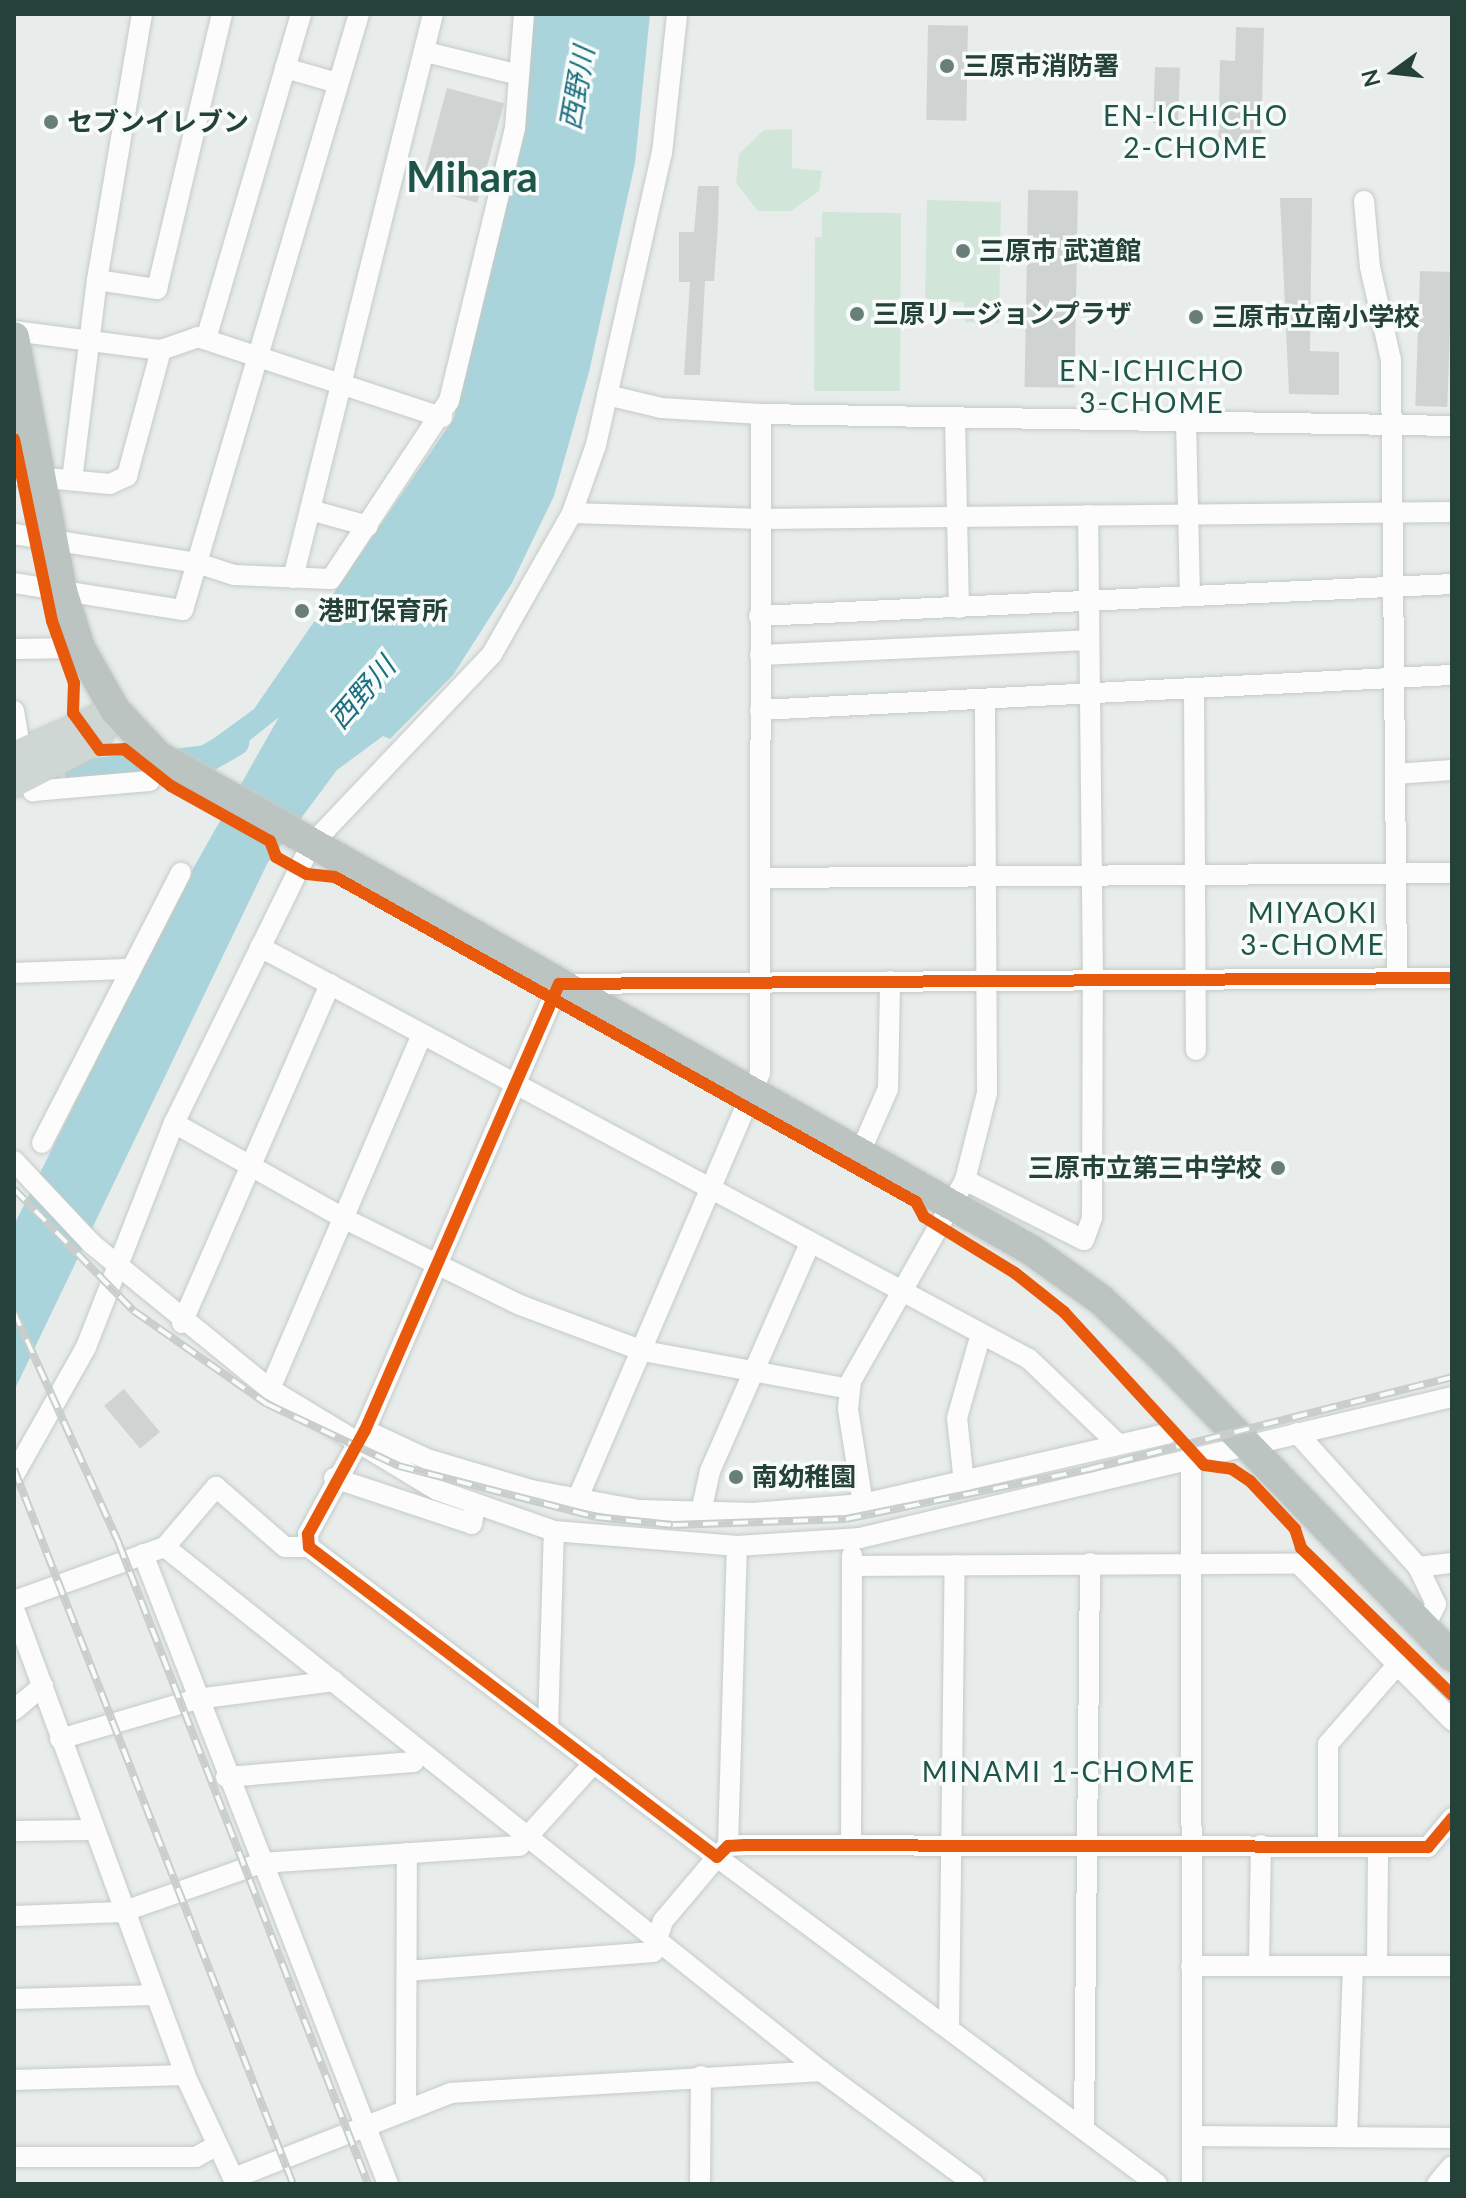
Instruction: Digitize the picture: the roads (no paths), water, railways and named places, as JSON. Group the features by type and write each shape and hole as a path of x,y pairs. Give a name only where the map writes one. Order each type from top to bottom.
{"highway":[{"path":"14,337 28,477 53,539 62,591 80,648 115,710 163,770 230,800 1031,1250 1100,1299 1248,1445 1452,1656"},
{"path":"1248,1445 1282,1494 1452,1678"}],"main road":[{"path":"17,753 115,710"},
{"path":"22,781 94,743 115,710"}],"street":[{"path":"72,480 93,340 97,280 142,14"},
{"path":"97,280 157,289 222,14"},
{"path":"206,339 301,14"},
{"path":"14,583 183,610 359,14"},
{"path":"293,578 433,14"},
{"path":"14,534 197,563 234,575 331,579 442,417 515,128 524,14"},
{"path":"14,1475 86,1347 174,1123 260,947 302,840 492,654 572,513 607,395 662,153 677,14"},
{"path":"426,52 519,75"},
{"path":"285,68 337,83"},
{"path":"1364,201 1370,267 1391,360 1397,976"},
{"path":"14,331 161,350 206,339 260,354 442,417"},
{"path":"28,477 110,484 127,476 161,350"},
{"path":"607,395 661,408 761,414 1452,426"},
{"path":"577,1500 710,1189 754,1096 761,982 761,414"},
{"path":"955,419 959,608"},
{"path":"1186,420 1190,594"},
{"path":"310,510 368,526"},
{"path":"572,513 760,519 1452,512"},
{"path":"965,1180 1084,1240 1092,1218 1088,515"},
{"path":"759,616 1452,584"},
{"path":"760,655 1089,640"},
{"path":"14,649 80,648"},
{"path":"760,710 1452,675"},
{"path":"1194,688 1196,1050"},
{"path":"863,1504 850,1389 946,1204 965,1180 987,1093 985,699"},
{"path":"14,711 17,753"},
{"path":"22,781 33,791 163,770"},
{"path":"1395,774 1452,770"},
{"path":"42,1143 181,873"},
{"path":"760,878 1195,878 1452,873"},
{"path":"260,947 1029,1359 1119,1445"},
{"path":"14,973 131,969"},
{"path":"309,1547 308,1534 334,1478 360,1437 512,1082 559,984 1093,983 1195,978 1452,978"},
{"path":"859,1155 888,1089 890,981"},
{"path":"182,1323 330,984"},
{"path":"270,1389 422,1034"},
{"path":"174,1123 252,1163 343,1218 520,1305 643,1351 749,1375 850,1389"},
{"path":"14,1161 92,1244 120,1264 182,1323 270,1389 360,1437 475,1506 554,1531 737,1546 849,1540 1452,1397"},
{"path":"701,1512 710,1471 749,1375 810,1243"},
{"path":"964,1483 957,1418 981,1334"},
{"path":"1297,1433 1418,1567 1436,1604 1425,1627"},
{"path":"360,1437 427,1459 577,1500 701,1512 863,1504 1167,1434"},
{"path":"1191,1460 1192,2184"},
{"path":"334,1478 472,1524 475,1506"},
{"path":"14,1601 165,1547 216,1487 285,1547 309,1547 594,1763 722,1852 1157,2184"},
{"path":"548,1729 554,1531"},
{"path":"849,1540 854,1566 851,1845"},
{"path":"407,1971 653,1952 663,1921 722,1852 737,1546"},
{"path":"165,1547 821,2071 974,2184"},
{"path":"143,1554 226,1777 388,2184"},
{"path":"854,1566 1190,1562 1299,1564 1452,1720"},
{"path":"1084,2129 1090,1563"},
{"path":"1418,1567 1452,1563"},
{"path":"949,2028 955,1565"},
{"path":"14,1609 122,1912 214,2147 235,2181 406,2109 473,2089 821,2071"},
{"path":"1328,1846 1328,1744 1398,1664"},
{"path":"60,1739 197,1699 334,1681"},
{"path":"14,1710 43,1686"},
{"path":"226,1777 413,1762 421,1752"},
{"path":"14,1916 122,1912 261,1863 519,1846 530,1839 594,1763"},
{"path":"722,1852 851,1845 1428,1847 1452,1818"},
{"path":"14,1831 91,1830"},
{"path":"1259,1966 1261,1845"},
{"path":"1377,1966 1378,1847"},
{"path":"406,2109 407,1853"},
{"path":"1191,1966 1452,1966"},
{"path":"1347,2137 1353,1966"},
{"path":"14,1999 156,1995"},
{"path":"14,2080 185,2075"},
{"path":"700,2184 701,2076"},
{"path":"1192,2136 1452,2138"},
{"path":"14,2157 196,2157 214,2147"},
{"path":"1437,2184 1452,2166"}],"water":[{"name":"西野川","path":"531,14 650,14 635,163 589,372 554,496 512,583 453,675 390,739 383,736 337,770 267,864 14,1391 14,1225 186,881 279,717 214,769 195,752 254,709 454,418 520,130"}],"waterway":[{"path":"79,774 206,759 236,742"}],"railway":[{"path":"14,1189 134,1311 267,1404 399,1466 596,1517 673,1525 846,1519 1089,1469 1452,1377"},
{"path":"14,1312 119,1544 368,2184"},
{"path":"14,1469 293,2184"}],"place":[{"name":"三原市消防署","path":"947,66"},
{"name":"セブンイレブン","path":"51,122"},
{"name":"三原市 武道館","path":"963,251"},
{"name":"三原リージョンプラザ","path":"857,314"},
{"name":"三原市立南小学校","path":"1196,317"},
{"name":"港町保育所","path":"302,611"},
{"name":"三原市立第三中学校","path":"1278,1168"},
{"name":"南幼稚園","path":"736,1477"}],"district":[{"name":"EN-ICHICHO 2-CHOME","path":"1196,131"},
{"name":"Mihara","path":"472,176"},
{"name":"EN-ICHICHO 3-CHOME","path":"1152,386"},
{"name":"MIYAOKI 3-CHOME","path":"1313,928"},
{"name":"MINAMI 1-CHOME","path":"1059,1771"}]}
